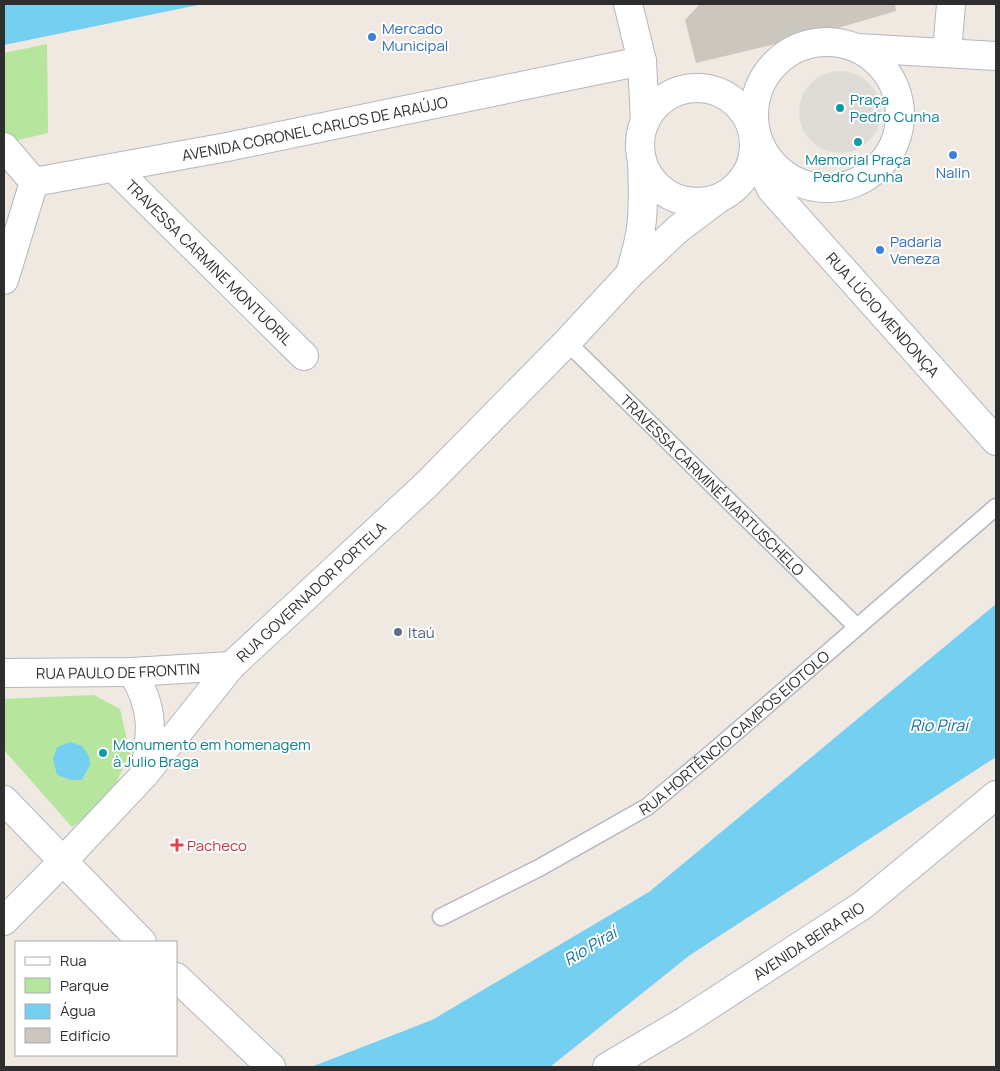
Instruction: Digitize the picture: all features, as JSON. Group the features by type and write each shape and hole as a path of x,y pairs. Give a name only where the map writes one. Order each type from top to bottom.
{"street":[{"path":"947,52 951,4"},
{"path":"630,13 642,61 645,122"},
{"path":"726,194 747,174 754,156 753,112 759,89 771,68 789,52 810,43 834,42 857,48 996,56"},
{"path":"771,188 751,186 700,203 680,200 663,192 650,177 642,159 640,140 645,122 655,107 669,95 686,89 705,88 722,93 737,104 748,119 754,135 766,156 780,173 807,186 821,189 844,188 864,179 882,165 894,146 900,125 900,102 892,80 877,61 857,48"},
{"path":"642,61 653,72 686,89"},
{"name":"AVENIDA CORONEL CARLOS DE ARAÚJO","path":"34,182 227,147 642,61"},
{"name":"RUA LÚCIO MENDONÇA","path":"754,135 764,173 771,188 996,441"},
{"path":"4,147 34,182 4,280"},
{"name":"RUA GOVERNADOR PORTELA","path":"630,274 638,248 641,229 642,159"},
{"name":"TRAVESSA CARMINE MONTUORIL","path":"114,168 304,356"},
{"name":"RUA GOVERNADOR PORTELA","path":"4,921 144,775 231,666 427,484 567,342 630,274 678,229 726,194"},
{"name":"RUA PAULO DE FRONTIN","path":"4,673 132,672 231,666"},
{"path":"132,672 140,684 146,699 151,723 144,775"},
{"name":"AVENIDA BEIRA RIO","path":"606,1067 685,1021 863,905 996,795"},
{"path":"4,800 141,941"},
{"path":"184,985 271,1067"}],"lane":[{"name":"TRAVESSA CARMINÉ MARTUSCHELO","path":"567,342 857,627"},
{"name":"RUA HORTÊNCIO CAMPOS EIOTOLO","path":"441,916 539,868 647,807 996,507"}],"green space":[{"path":"47,44 48,133 14,141 4,134 4,53"},
{"path":"94,695 120,709 130,753 108,800 72,827 4,750 4,699"}],"shaded area":[{"name":"Praça Pedro Cunha","path":"840,71 856,75 869,83 877,96 881,112 877,128 869,141 856,149 840,153 824,149 811,141 803,128 799,112 803,96 811,83 824,75"}],"water":[{"path":"4,4 203,4 4,45"},
{"name":"Rio Piraí","path":"996,604 996,757 690,955 550,1067 311,1067 432,1020 649,892"},
{"path":"70,742 82,746 89,756 90,765 82,780 71,780 57,775 53,759 57,747"}],"building":[{"path":"700,4 895,4 896,11 814,35 696,63 685,20"}],"place":[{"name":"Mercado Municipal","path":"372,37"},
{"name":"Praça Pedro Cunha","path":"840,108"},
{"name":"Memorial Praça Pedro Cunha","path":"858,142"},
{"name":"Nalin","path":"953,155"},
{"name":"Padaria Veneza","path":"880,250"},
{"name":"Itaú","path":"398,632"},
{"name":"Monumento em homenagem à Julio Braga","path":"103,753"},
{"name":"Pacheco","path":"177,845"}]}
